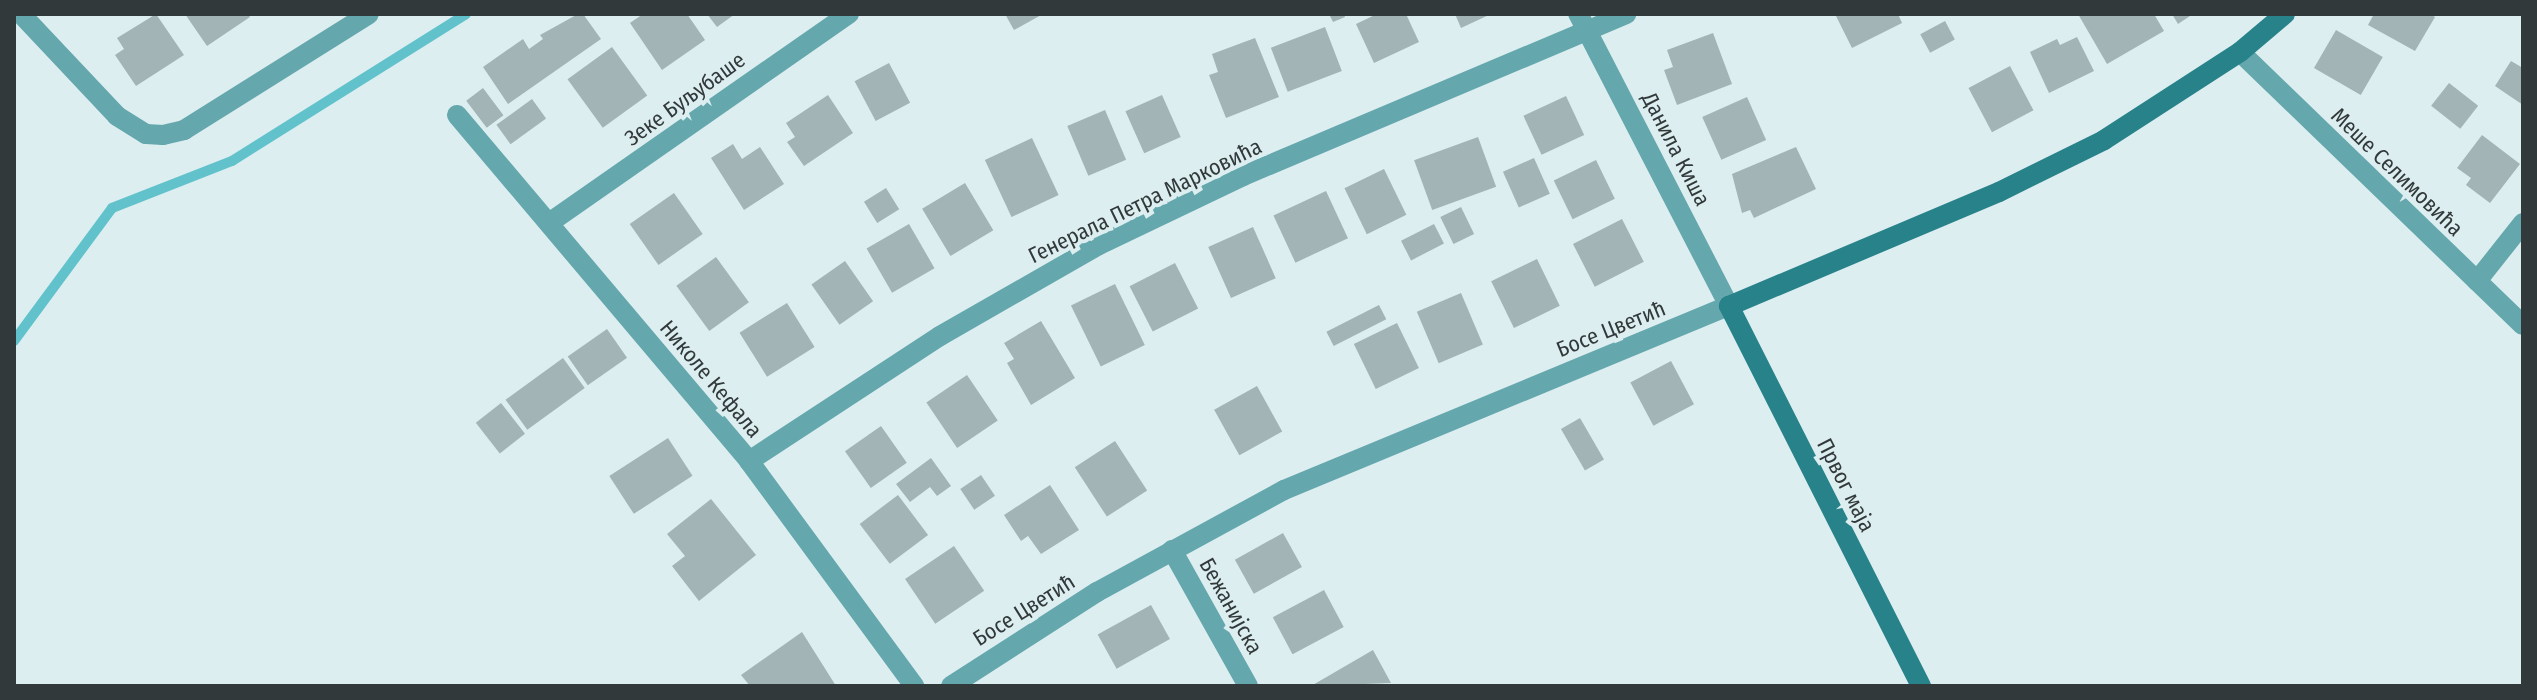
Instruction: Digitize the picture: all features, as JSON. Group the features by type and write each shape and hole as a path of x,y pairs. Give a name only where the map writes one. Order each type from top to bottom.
{"street":[{"path":"21,14 117,116 146,134 163,135 184,130 369,14"},
{"name":"Зеке Буљубаше","path":"549,223 849,14"},
{"name":"Генерала Петра Марковића","path":"749,461 940,336 1099,245 1243,176 1583,22 1626,14"},
{"name":"Босе Цветић","path":"951,686 1025,636 1172,550 1284,490 1999,192 2104,140 2240,52 2285,14"},
{"name":"Данила Киша","path":"1583,22 1729,306"},
{"name":"Меше Селимовића","path":"2240,52 2523,325"},
{"name":"Николе Кефала","path":"457,115 749,461 914,686"},
{"path":"2477,281 2523,223"},
{"name":"Првог маја","path":"1729,306 1921,686"},
{"name":"Бежанијска","path":"1172,550 1248,686"}],"building":[{"path":"156,14 184,55 136,86 115,55 124,49 117,38"},
{"path":"185,14 248,14 250,17 207,46"},
{"path":"583,14 601,39 508,104 483,67 523,39 529,49 543,39 540,35"},
{"path":"643,14 687,14 705,40 662,70 630,23"},
{"path":"707,14 735,14 717,27"},
{"path":"1005,14 1043,14 1014,30"},
{"path":"1329,14 1344,14 1345,17 1333,22"},
{"path":"1377,14 1406,14 1419,42 1374,63 1356,24"},
{"path":"1455,14 1491,14 1461,28"},
{"path":"1835,14 1898,14 1902,23 1852,48"},
{"path":"2078,14 2154,14 2164,31 2107,64"},
{"path":"2172,14 2193,14 2178,24"},
{"path":"2374,14 2430,14 2435,17 2415,51 2368,25"},
{"path":"1945,21 1955,40 1930,53 1920,34"},
{"path":"1325,27 1342,71 1288,92 1271,48"},
{"path":"2336,30 2383,57 2361,95 2314,68"},
{"path":"1713,33 1732,84 1677,105 1664,70 1673,67 1667,50"},
{"path":"2077,37 2094,71 2049,93 2030,52 2057,39 2060,45"},
{"path":"1255,38 1279,97 1226,118 1209,75 1218,72 1212,54"},
{"path":"612,47 647,96 603,128 568,79"},
{"path":"2511,61 2523,68 2523,105 2495,86"},
{"path":"889,63 910,103 876,121 855,81"},
{"path":"2010,66 2033,110 1992,132 1969,88"},
{"path":"2449,83 2478,106 2460,129 2431,106"},
{"path":"483,88 503,115 487,128 466,101"},
{"path":"828,95 853,133 804,166 787,142 795,137 786,123"},
{"path":"1162,95 1181,137 1144,153 1125,111"},
{"path":"1566,96 1584,135 1542,155 1523,116"},
{"path":"1747,97 1766,140 1721,160 1702,117"},
{"path":"532,99 546,118 511,144 496,125"},
{"path":"1105,110 1126,160 1088,176 1067,126"},
{"path":"2482,135 2520,164 2490,203 2466,185 2471,178 2457,168"},
{"path":"1478,137 1496,187 1432,210 1414,160"},
{"path":"1032,138 1059,195 1011,217 985,160"},
{"path":"733,144 742,159 760,147 784,184 744,210 711,158"},
{"path":"1796,147 1816,189 1754,218 1750,210 1742,213 1732,174"},
{"path":"1534,158 1550,194 1519,207 1503,172"},
{"path":"1596,160 1615,199 1573,219 1554,181"},
{"path":"1384,169 1406,215 1367,234 1344,188"},
{"path":"965,183 993,230 950,256 922,209"},
{"path":"886,188 899,209 877,223 864,202"},
{"path":"1326,191 1348,238 1295,263 1273,216"},
{"path":"674,193 703,234 658,265 630,224"},
{"path":"1461,207 1474,234 1453,244 1440,217"},
{"path":"1622,219 1644,262 1595,287 1573,244"},
{"path":"909,224 934,268 892,293 867,248"},
{"path":"1434,224 1444,244 1411,260 1401,241"},
{"path":"1253,227 1276,278 1231,298 1208,247"},
{"path":"716,257 749,302 709,331 676,286"},
{"path":"1537,259 1560,306 1514,328 1491,281"},
{"path":"845,261 873,301 840,325 811,285"},
{"path":"1175,263 1198,308 1153,332 1130,286"},
{"path":"1115,284 1145,345 1101,367 1071,305"},
{"path":"1461,293 1483,345 1439,363 1417,312"},
{"path":"787,303 815,347 767,377 740,333"},
{"path":"1379,305 1386,319 1334,346 1326,332"},
{"path":"1041,321 1075,378 1031,405 1007,363 1014,359 1004,343"},
{"path":"1397,323 1419,368 1376,389 1354,344"},
{"path":"607,329 627,358 588,385 568,357"},
{"path":"563,358 585,388 527,430 506,400"},
{"path":"1671,361 1694,404 1653,426 1630,383"},
{"path":"967,375 998,421 957,448 926,402"},
{"path":"1257,386 1282,431 1239,455 1214,410"},
{"path":"501,403 525,434 500,453 476,423"},
{"path":"1580,418 1604,460 1585,471 1561,429"},
{"path":"881,426 907,463 871,488 845,451"},
{"path":"668,438 693,476 634,514 609,476"},
{"path":"1115,441 1147,490 1107,517 1075,467"},
{"path":"931,458 951,486 937,496 930,487 910,502 896,484"},
{"path":"981,475 995,496 974,510 960,489"},
{"path":"1050,485 1079,530 1041,554 1028,536 1021,541 1004,515"},
{"path":"898,495 928,535 890,564 860,524"},
{"path":"711,499 756,555 699,601 672,566 685,556 667,534"},
{"path":"1283,533 1302,567 1254,594 1235,560"},
{"path":"954,546 984,591 935,624 905,579"},
{"path":"1324,590 1344,627 1293,654 1273,617"},
{"path":"1151,605 1170,639 1117,669 1098,635"},
{"path":"802,632 836,686 750,686 741,675"},
{"path":"1373,650 1391,683 1311,686"}],"waterway":[{"path":"14,341 112,208 232,161 466,14"}]}
